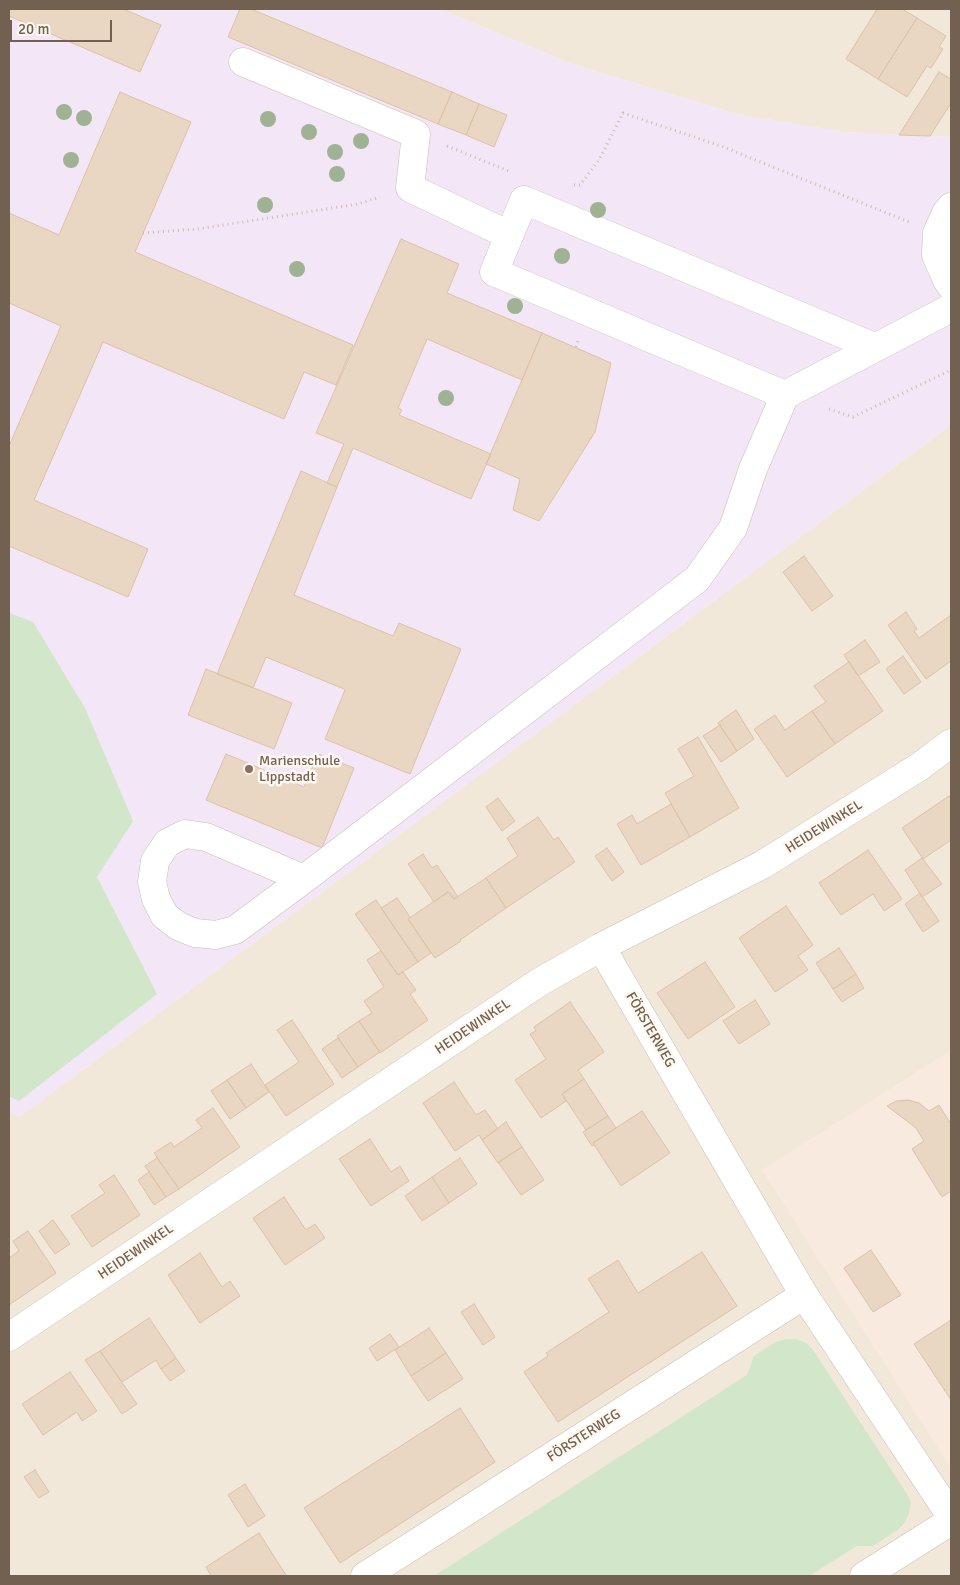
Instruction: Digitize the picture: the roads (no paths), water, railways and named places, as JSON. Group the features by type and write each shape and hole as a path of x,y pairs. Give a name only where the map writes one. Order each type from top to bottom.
{"street":[{"path":"243,62 416,134 410,188 510,235"},
{"path":"785,395 494,272 524,200 874,348"},
{"path":"951,207 946,212 937,233 936,255 951,286"},
{"path":"304,879 206,837 185,834 167,842 155,861 152,882 156,899 164,915 178,926 195,933 216,934 234,930 304,879 697,579 733,528 753,469 785,395 951,308"},
{"name":"HEIDEWINKEL","path":"9,1337 538,983 601,946 762,865 919,767 951,743"},
{"name":"FÖRSTERWEG","path":"601,946 804,1295 951,1516"},
{"name":"FÖRSTERWEG","path":"365,1576 804,1295"},
{"path":"864,1576 951,1521"}],"place":[{"name":"Marienschule Lippstadt","path":"249,769"}]}
